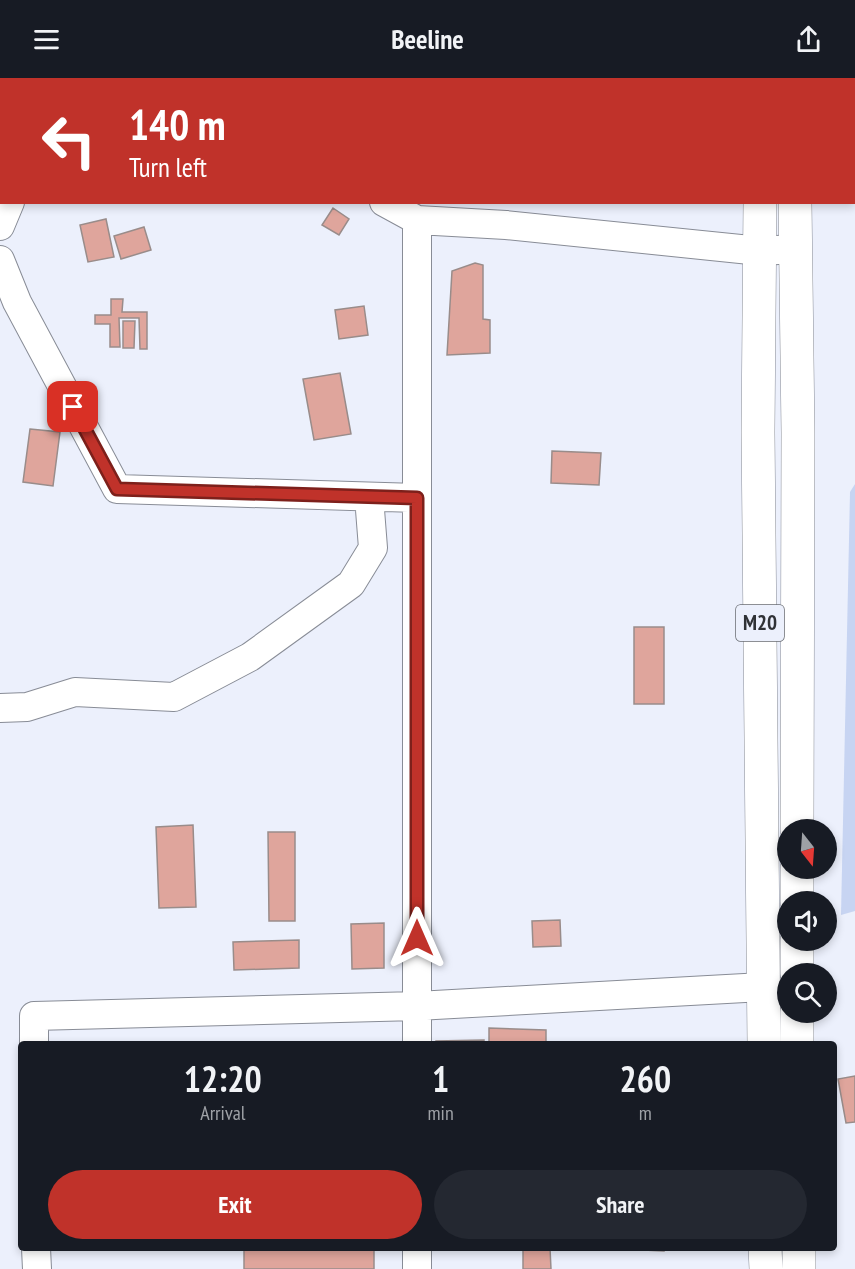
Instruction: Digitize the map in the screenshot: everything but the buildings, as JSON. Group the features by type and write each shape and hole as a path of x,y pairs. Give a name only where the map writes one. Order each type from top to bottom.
{"main road":[{"name":"M20","path":"760,204 758,432 764,1041"},
{"name":"M20","path":"795,204 798,433 797,819"},
{"path":"797,1023 797,1041"},
{"path":"765,1251 766,1269"},
{"path":"799,1251 799,1269"}],"street":[{"path":"0,226 9,204"},
{"path":"388,204 417,220 506,214 760,251 795,249"},
{"path":"417,220 417,1041"},
{"path":"0,260 17,302 117,489 417,498"},
{"path":"0,708 27,707 75,692 174,697 250,657 351,584 373,548 369,496"},
{"path":"34,1041 34,1016 417,1006 763,987"},
{"path":"36,1251 36,1269"},
{"path":"417,1251 417,1269"}],"shaded area":[{"path":"855,484 855,911 841,915 850,492"}],"route":[{"path":"73,407 117,489 417,498 417,938"}]}
